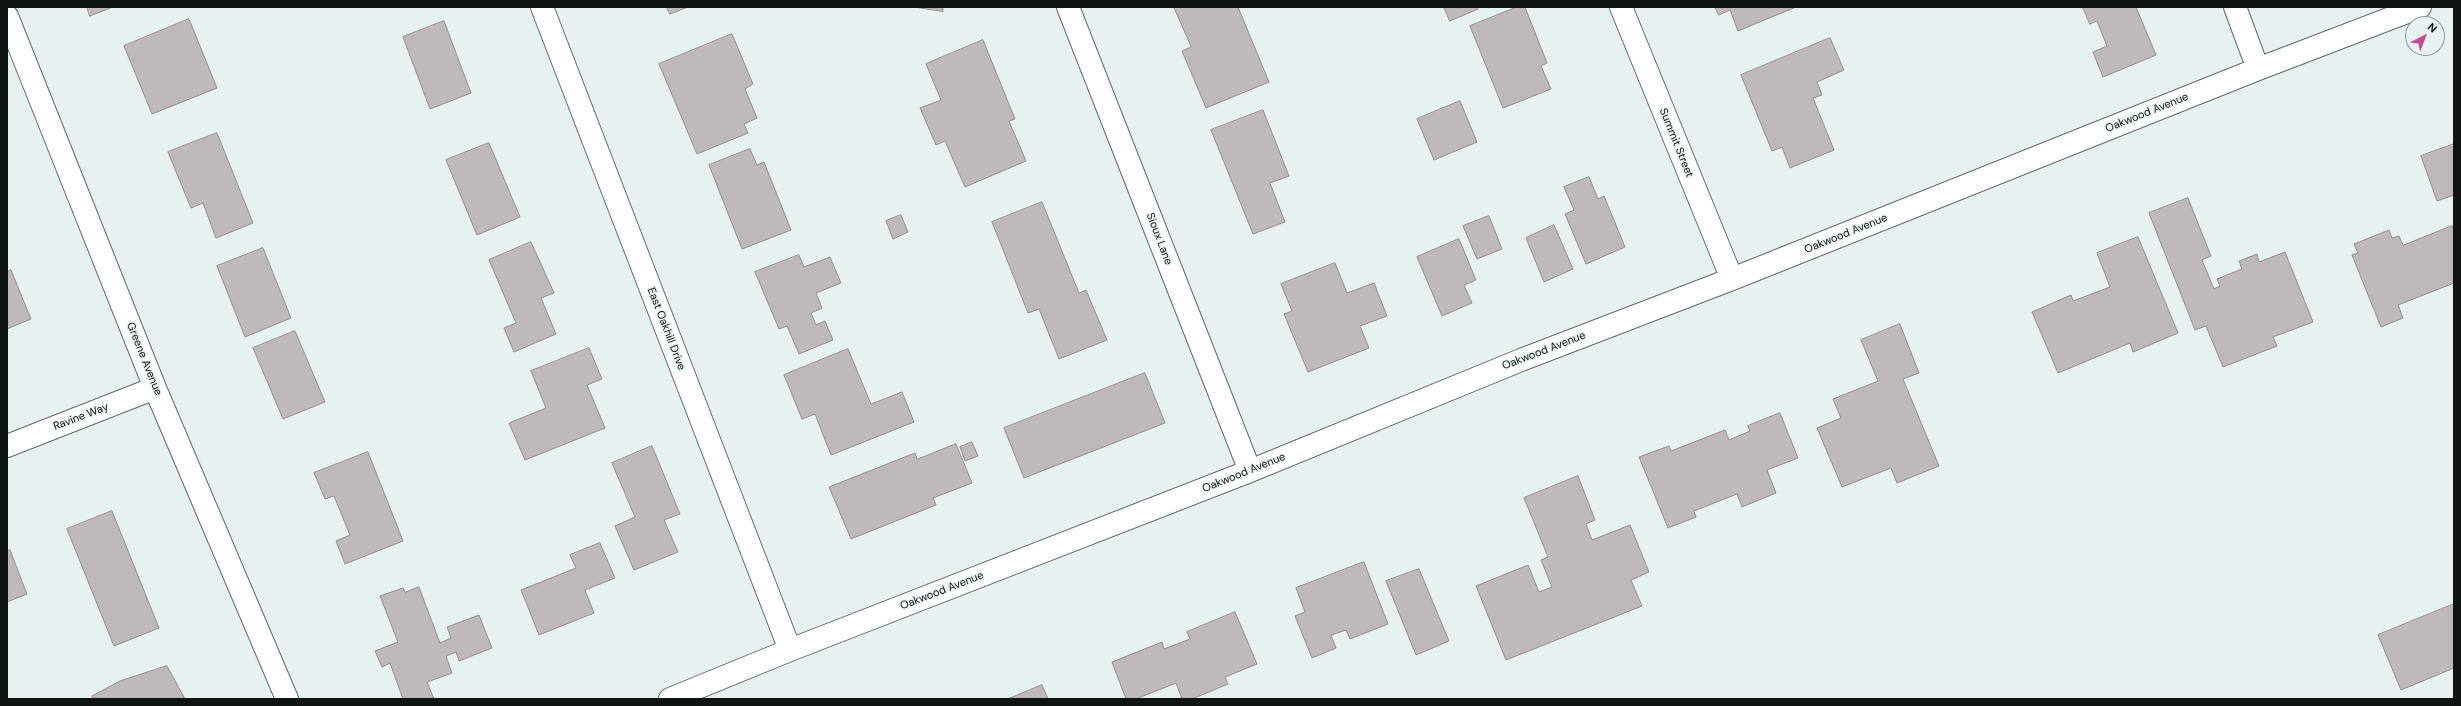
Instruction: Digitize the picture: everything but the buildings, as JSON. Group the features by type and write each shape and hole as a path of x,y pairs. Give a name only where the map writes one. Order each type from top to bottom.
{"street":[{"name":"East Oakhill Drive","path":"542,7 790,650"},
{"name":"Sioux Lane","path":"1068,7 1250,471"},
{"name":"Summit Street","path":"1621,7 1732,279"},
{"path":"2235,7 2258,68"},
{"name":"Oakwood Avenue","path":"670,699 790,650 1250,471 1521,360 1732,279 2258,68 2420,7"},
{"name":"Greene Avenue","path":"7,16 155,388 287,699"},
{"name":"Ravine Way","path":"7,446 155,388"}]}
